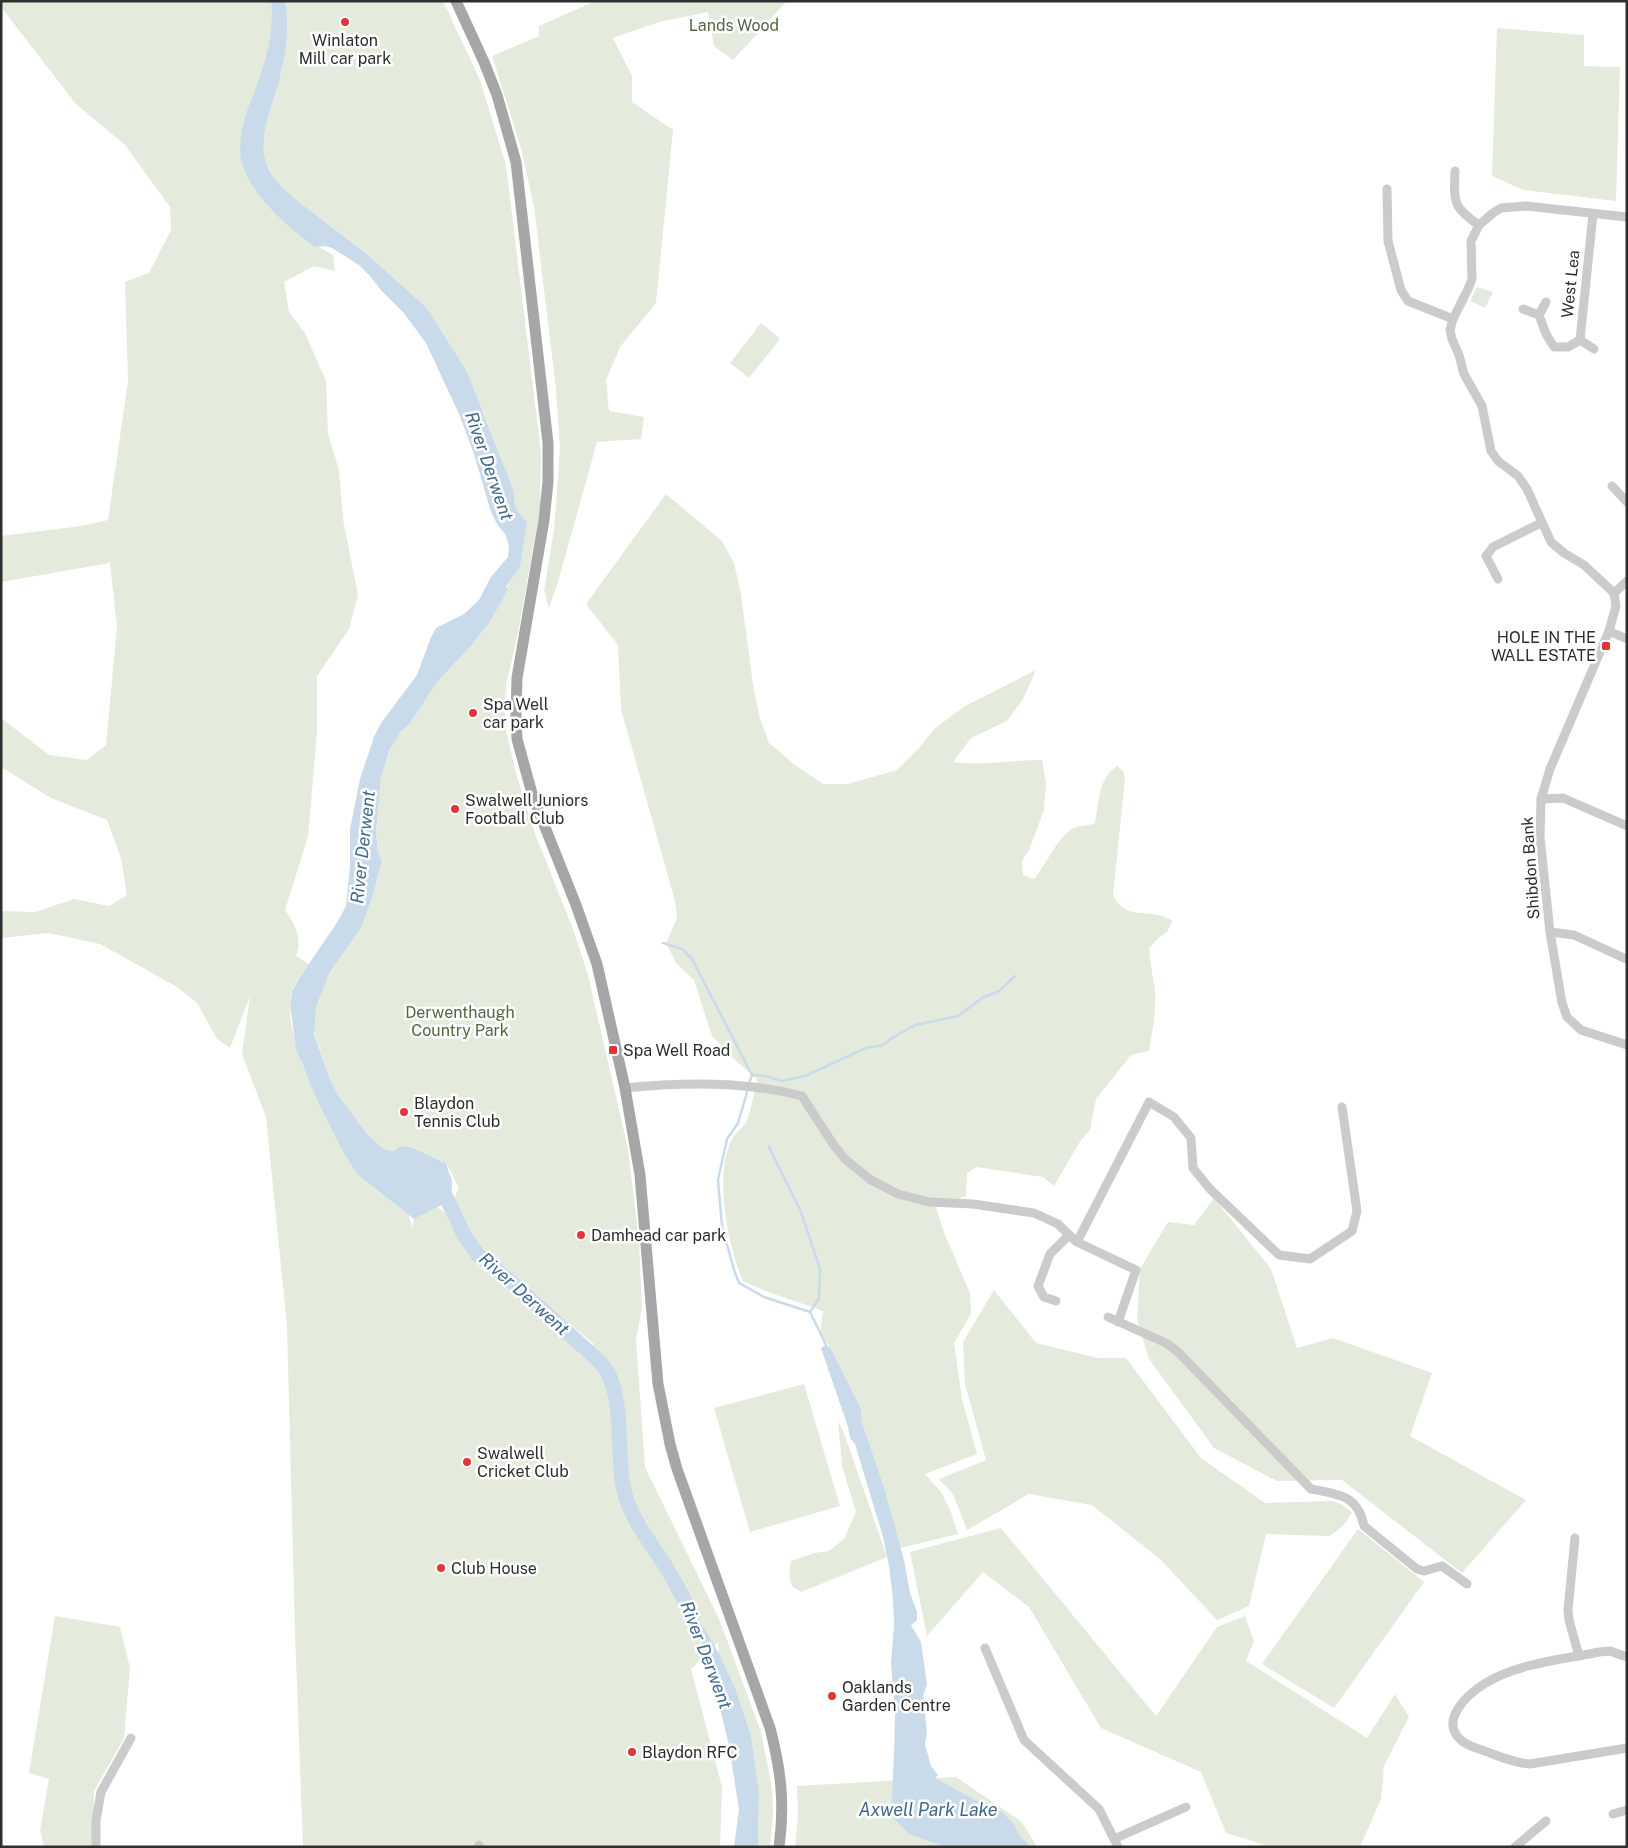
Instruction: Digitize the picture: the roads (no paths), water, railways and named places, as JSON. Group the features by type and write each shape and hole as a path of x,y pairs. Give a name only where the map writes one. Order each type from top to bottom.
{"main road":[{"path":"456,1 497,95 516,162 548,443 548,482 544,520 517,678 517,739 533,797 576,905 596,964 625,1088 640,1175 651,1310 663,1413 677,1469 770,1728 782,1788 782,1827 779,1847"}],"street":[{"path":"1455,171 1454,194 1457,207 1479,225"},
{"path":"1387,189 1388,241 1401,290 1408,301 1453,319"},
{"path":"1627,218 1526,206 1501,208 1479,225 1471,240 1472,278 1453,319 1450,330 1464,374 1482,406 1491,451 1498,461 1518,476 1527,489 1550,542 1584,565 1614,593 1627,580"},
{"name":"West Lea","path":"1593,214 1580,340 1594,349"},
{"path":"1538,315 1546,302"},
{"path":"1523,309 1538,315 1546,334 1554,346 1568,347 1580,340"},
{"path":"1612,486 1627,502"},
{"path":"1498,579 1486,556 1493,547 1541,522"},
{"name":"Shibdon Bank","path":"1614,593 1616,606 1609,631 1550,769 1541,799 1540,837 1550,932 1562,1003 1567,1017 1581,1030 1627,1044"},
{"path":"1609,631 1627,639"},
{"path":"1541,799 1563,798 1627,826"},
{"path":"1550,932 1574,935 1626,959"},
{"path":"625,1088 658,1084 735,1086 781,1090 802,1096 846,1160 871,1180 898,1194 930,1202 973,1204 1034,1214 1058,1224 1077,1242 1136,1270 1118,1322"},
{"path":"1077,1242 1149,1102 1174,1117 1191,1138 1193,1168 1210,1189 1278,1255 1310,1259 1352,1231 1357,1211 1342,1107"},
{"path":"1056,1301 1044,1297 1038,1286 1050,1254 1069,1235"},
{"path":"1108,1317 1166,1343 1177,1351 1311,1489 1340,1494 1352,1501 1362,1514 1364,1526 1418,1569 1424,1571 1442,1566 1467,1584"},
{"path":"1575,1538 1568,1610 1578,1656"},
{"path":"985,1648 1024,1740 1099,1809 1116,1843 1186,1807"},
{"path":"1627,1657 1610,1651 1529,1666 1506,1673 1485,1683 1470,1695 1458,1708 1454,1716 1454,1730 1463,1742 1518,1763 1530,1764 1627,1748"},
{"path":"96,1847 96,1821 101,1792 131,1738"},
{"path":"1613,1814 1627,1810"},
{"path":"1515,1847 1546,1821"}],"water":[{"path":"271,1 285,1 287,31 279,82 269,112 265,134 264,155 269,170 278,183 294,198 368,255 426,307 467,372 514,492 515,505 527,522 520,567 506,587 508,590 489,623 471,646 438,681 390,749 381,777 376,832 378,852 382,861 372,898 361,928 330,972 316,1007 314,1034 330,1079 338,1095 368,1135 386,1150 394,1151 399,1146 411,1147 447,1164 452,1184 448,1206 442,1205 414,1219 358,1175 342,1150 317,1100 296,1049 290,1005 292,991 346,906 350,866 350,829 360,779 374,737 381,723 417,675 436,628 464,614 479,600 491,577 508,557 509,546 505,534 491,512 474,454 459,414 426,343 403,312 359,265 332,248 325,246 314,247 267,205 256,192 248,178 242,164 240,149 242,128 269,43 272,15"},
{"name":"Axwell Park Lake","path":"826,1345 830,1347 861,1409 861,1419 884,1487 904,1560 910,1593 917,1612 917,1620 911,1625 921,1642 927,1684 923,1696 928,1707 925,1713 927,1732 925,1744 931,1766 938,1775 935,1778 975,1800 997,1807 1014,1824 1019,1835 1031,1847 945,1847 909,1834 891,1815 895,1716 891,1663 894,1625 893,1599 889,1566 883,1537 855,1444 850,1438 821,1348"},
{"path":"684,1596 719,1653 736,1690 751,1735 759,1792 758,1847 734,1847 739,1810 729,1745 705,1649"}],"waterway":[{"path":"663,943 682,949 692,959 752,1075 749,1083"},
{"path":"752,1075 766,1076 781,1081 805,1076 866,1048 883,1045 915,1025 958,1016 982,998 999,991 1015,976"},
{"path":"748,1089 738,1123 727,1139 718,1180 722,1226 734,1270 739,1283 764,1297 810,1312 826,1345"},
{"path":"769,1147 801,1212 820,1269 819,1298 810,1312"},
{"name":"River Derwent","path":"436,1190 445,1195 464,1235 479,1256 516,1286 600,1362 609,1375 618,1412 622,1480 627,1502 692,1615"}],"place":[{"name":"Winlaton Mill car park","path":"345,22"},
{"name":"HOLE IN THE WALL ESTATE","path":"1606,646"},
{"name":"Spa Well car park","path":"473,713"},
{"name":"Swalwell Juniors Football Club","path":"455,809"},
{"name":"Spa Well Road","path":"613,1050"},
{"name":"Blaydon Tennis Club","path":"404,1112"},
{"name":"Damhead car park","path":"581,1235"},
{"name":"Swalwell Cricket Club","path":"467,1462"},
{"name":"Club House","path":"441,1568"},
{"name":"Oaklands Garden Centre","path":"832,1696"},
{"name":"Blaydon RFC","path":"632,1752"}],"park label":[{"name":"Lands Wood","path":"734,25"},
{"name":"Derwenthaugh Country Park","path":"460,1021"}]}
